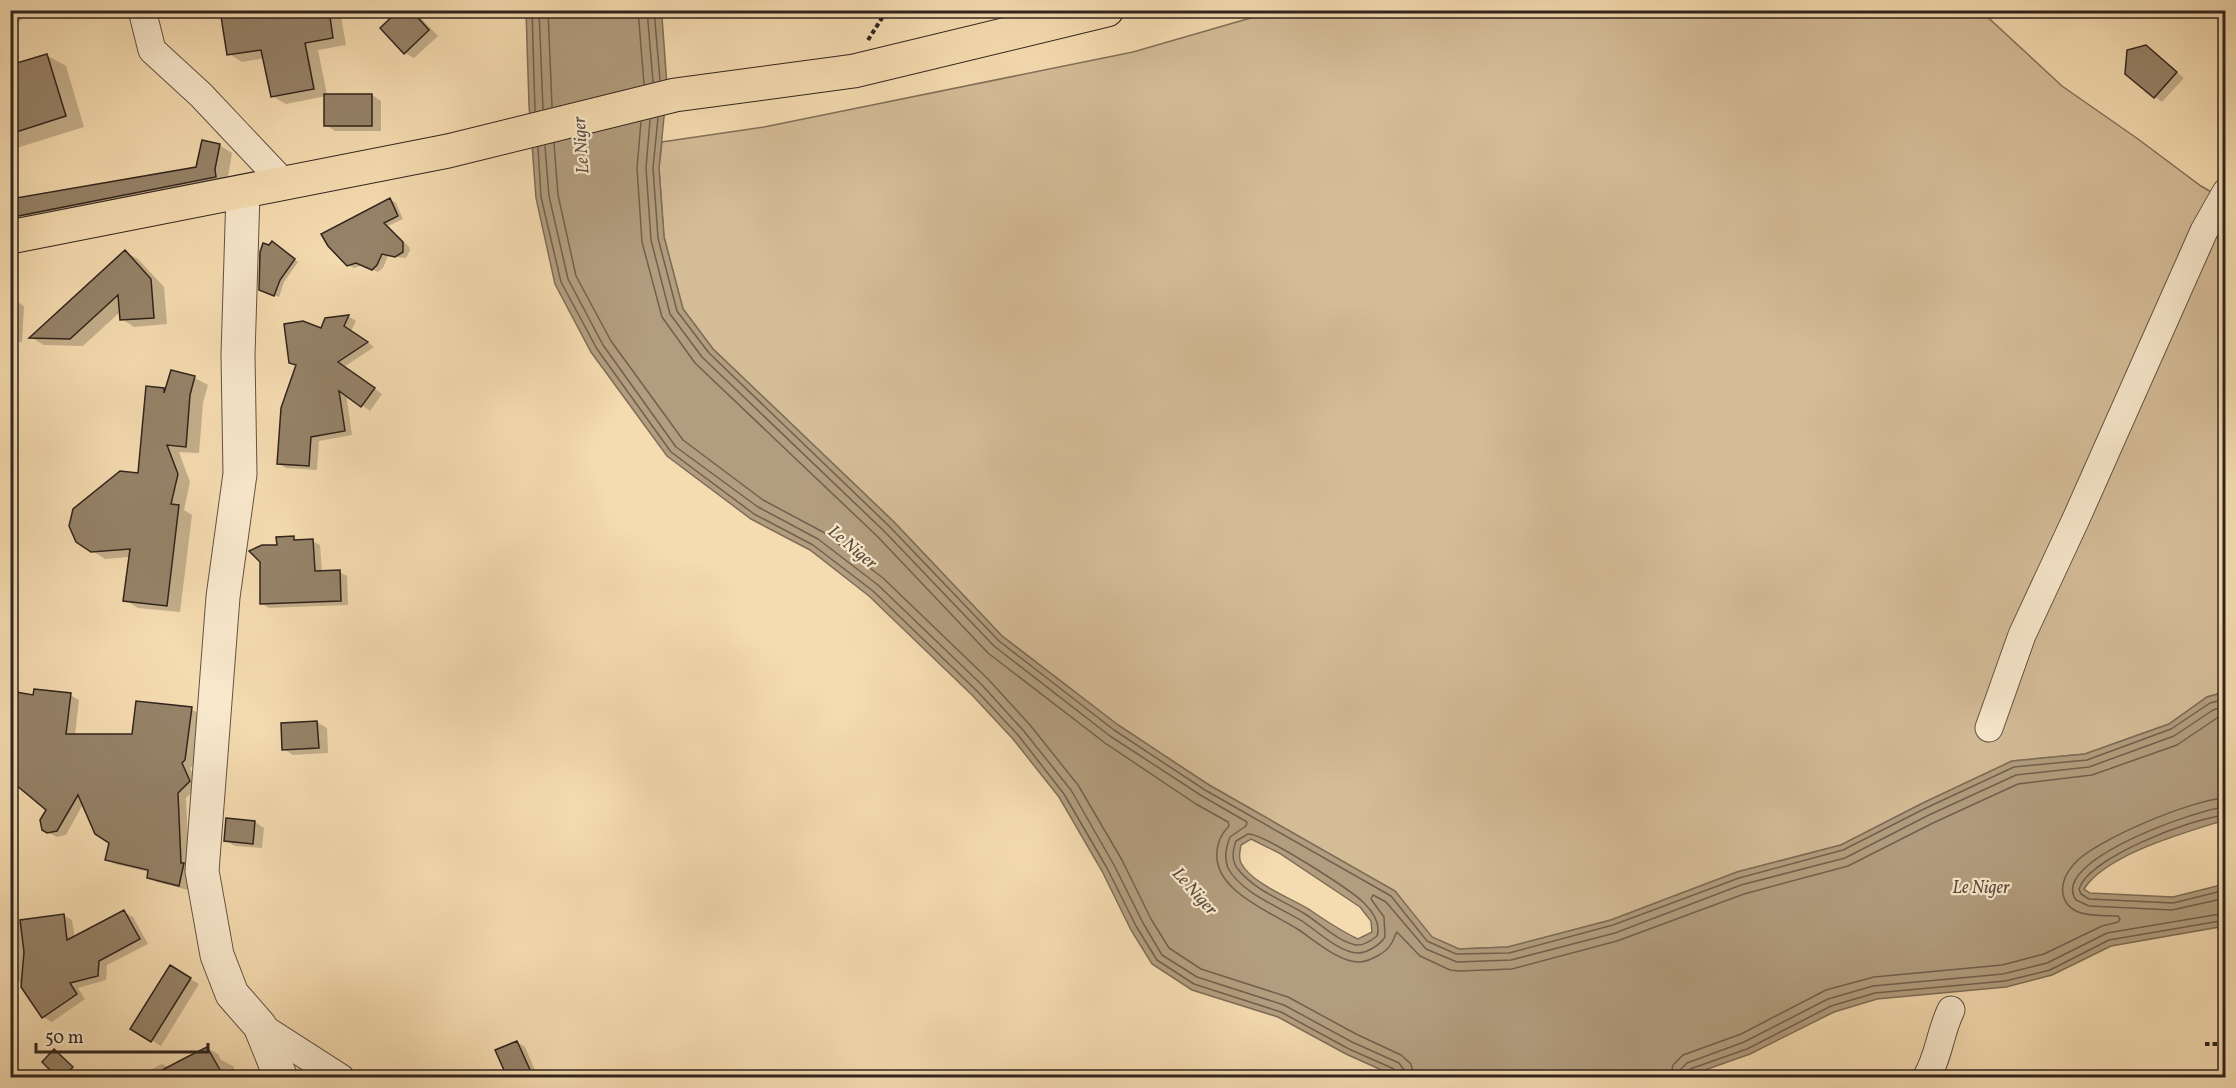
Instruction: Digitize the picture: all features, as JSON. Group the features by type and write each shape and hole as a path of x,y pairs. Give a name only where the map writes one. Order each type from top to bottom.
{"highway":[{"path":"10,237 448,151 675,95 854,71 1107,10"}],"street":[{"path":"142,10 152,50 201,95 285,184"},
{"path":"1989,728 2022,635 2204,231 2226,192"},
{"path":"243,193 238,355 240,474 223,597 202,871 217,955 232,994 260,1026 341,1077"},
{"path":"1926,1077 1933,1067 1943,1025 1951,1010"},
{"path":"260,1026 281,1077"}],"path":[{"path":"2205,1044 2226,1044"}],"shaded area":[{"path":"1268,11 1981,11 2062,86 2201,186 2225,200 2225,692 2207,697 2169,724 2085,754 2012,761 1841,845 1737,872 1611,920 1508,947 1459,949 1431,937 1395,891 1209,785 1118,725 1002,636 894,522 713,349 683,309 664,237 659,168 662,142 764,127 1133,52"}],"water":[{"name":"Le Niger","path":"526,11 659,11 662,17 667,86 659,168 664,237 683,309 713,349 894,522 1002,636 1118,725 1209,785 1395,891 1432,937 1459,949 1508,947 1611,920 1737,872 1841,845 2012,761 2085,754 2169,724 2207,697 2225,692 2225,820 2169,838 2128,855 2095,876 2084,889 2090,893 2173,897 2225,884 2225,926 2111,946 2052,975 2006,987 1877,999 1834,1012 1750,1054 1685,1077 1397,1077 1346,1054 1278,1017 1192,990 1152,964 1131,930 1102,871 1059,797 1013,739 972,695 869,596 810,550 751,519 667,456 591,352 555,284 536,198 529,105","holes":["1251,839 1279,853 1360,907 1371,921 1372,932 1358,939 1346,933 1254,878 1246,871 1240,858 1241,845"]}],"building":[{"path":"220,10 329,10 333,38 305,43 314,89 271,97 261,50 227,55"},
{"path":"399,10 411,10 429,30 404,54 380,28"},
{"path":"2146,45 2177,72 2154,98 2125,74 2127,50"},
{"path":"47,54 66,116 10,134 10,65"},
{"path":"324,94 372,94 372,126 324,126"},
{"path":"202,140 220,144 215,169 216,177 13,217 10,199 196,167"},
{"path":"390,198 398,216 384,223 403,242 403,252 395,257 382,254 372,270 356,263 347,266 328,246 321,234"},
{"path":"272,241 295,259 280,280 274,296 259,290 260,252 263,243 269,245"},
{"path":"125,250 151,279 154,318 120,320 118,295 70,339 29,338"},
{"path":"349,315 344,326 368,342 338,362 375,388 361,407 339,391 345,431 311,437 309,466 277,464 281,408 296,365 289,363 284,324 303,321 321,328 325,318"},
{"path":"171,370 195,376 190,395 186,447 167,445 178,474 171,504 179,505 167,606 123,601 130,549 91,552 76,542 69,526 73,509 120,471 138,473 146,386 164,388 164,393"},
{"path":"294,536 294,540 313,539 315,571 340,570 341,601 260,604 260,562 249,551 262,545 277,545 276,537"},
{"path":"34,689 71,693 66,734 132,734 136,701 192,707 185,760 182,763 190,781 178,793 181,863 184,863 179,886 147,878 148,870 105,860 109,843 95,834 78,795 57,831 47,833 42,830 40,820 46,810 10,780 10,691 33,695"},
{"path":"317,721 319,748 282,750 281,723"},
{"path":"226,818 255,821 253,844 224,841"},
{"path":"124,910 140,939 99,961 98,976 70,983 77,994 42,1018 21,987 24,952 20,920 64,914 67,940"},
{"path":"170,965 191,978 151,1042 130,1029"},
{"path":"517,1041 531,1072 519,1077 507,1077 495,1050"},
{"path":"207,1047 224,1077 149,1077 185,1058"},
{"path":"54,1049 73,1067 63,1077 57,1077 42,1062"}]}
